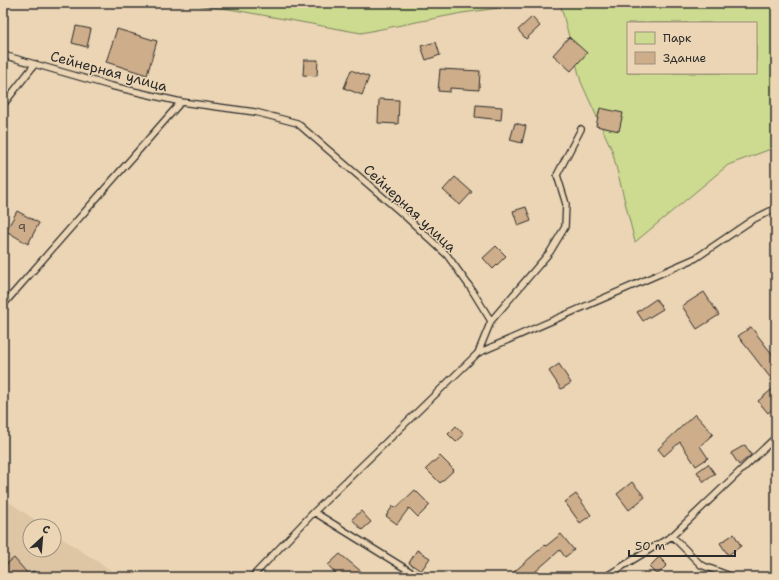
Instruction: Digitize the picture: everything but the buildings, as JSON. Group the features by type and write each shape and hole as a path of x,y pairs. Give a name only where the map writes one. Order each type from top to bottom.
{"lane":[{"name":"Сейнерная улица","path":"3,55 111,86 181,102 254,112 297,123 405,216 447,255 470,287 491,322"},
{"path":"3,105 35,64"},
{"path":"3,305 181,102"},
{"path":"478,353 491,322 550,252 565,227 566,204 557,175 581,129"},
{"path":"252,577 314,512 478,353 696,258 752,220 776,208"},
{"path":"605,577 672,536 776,437"},
{"path":"314,512 419,577"},
{"path":"672,536 701,565 733,577"}],"shaded area":[{"path":"3,498 32,518 22,518 22,558 62,558 62,538 121,577 3,577"}],"green space":[{"path":"175,3 536,3 462,13 361,33 229,9"},
{"path":"560,3 776,3 776,147 728,165 635,242 612,150 581,82"}]}
